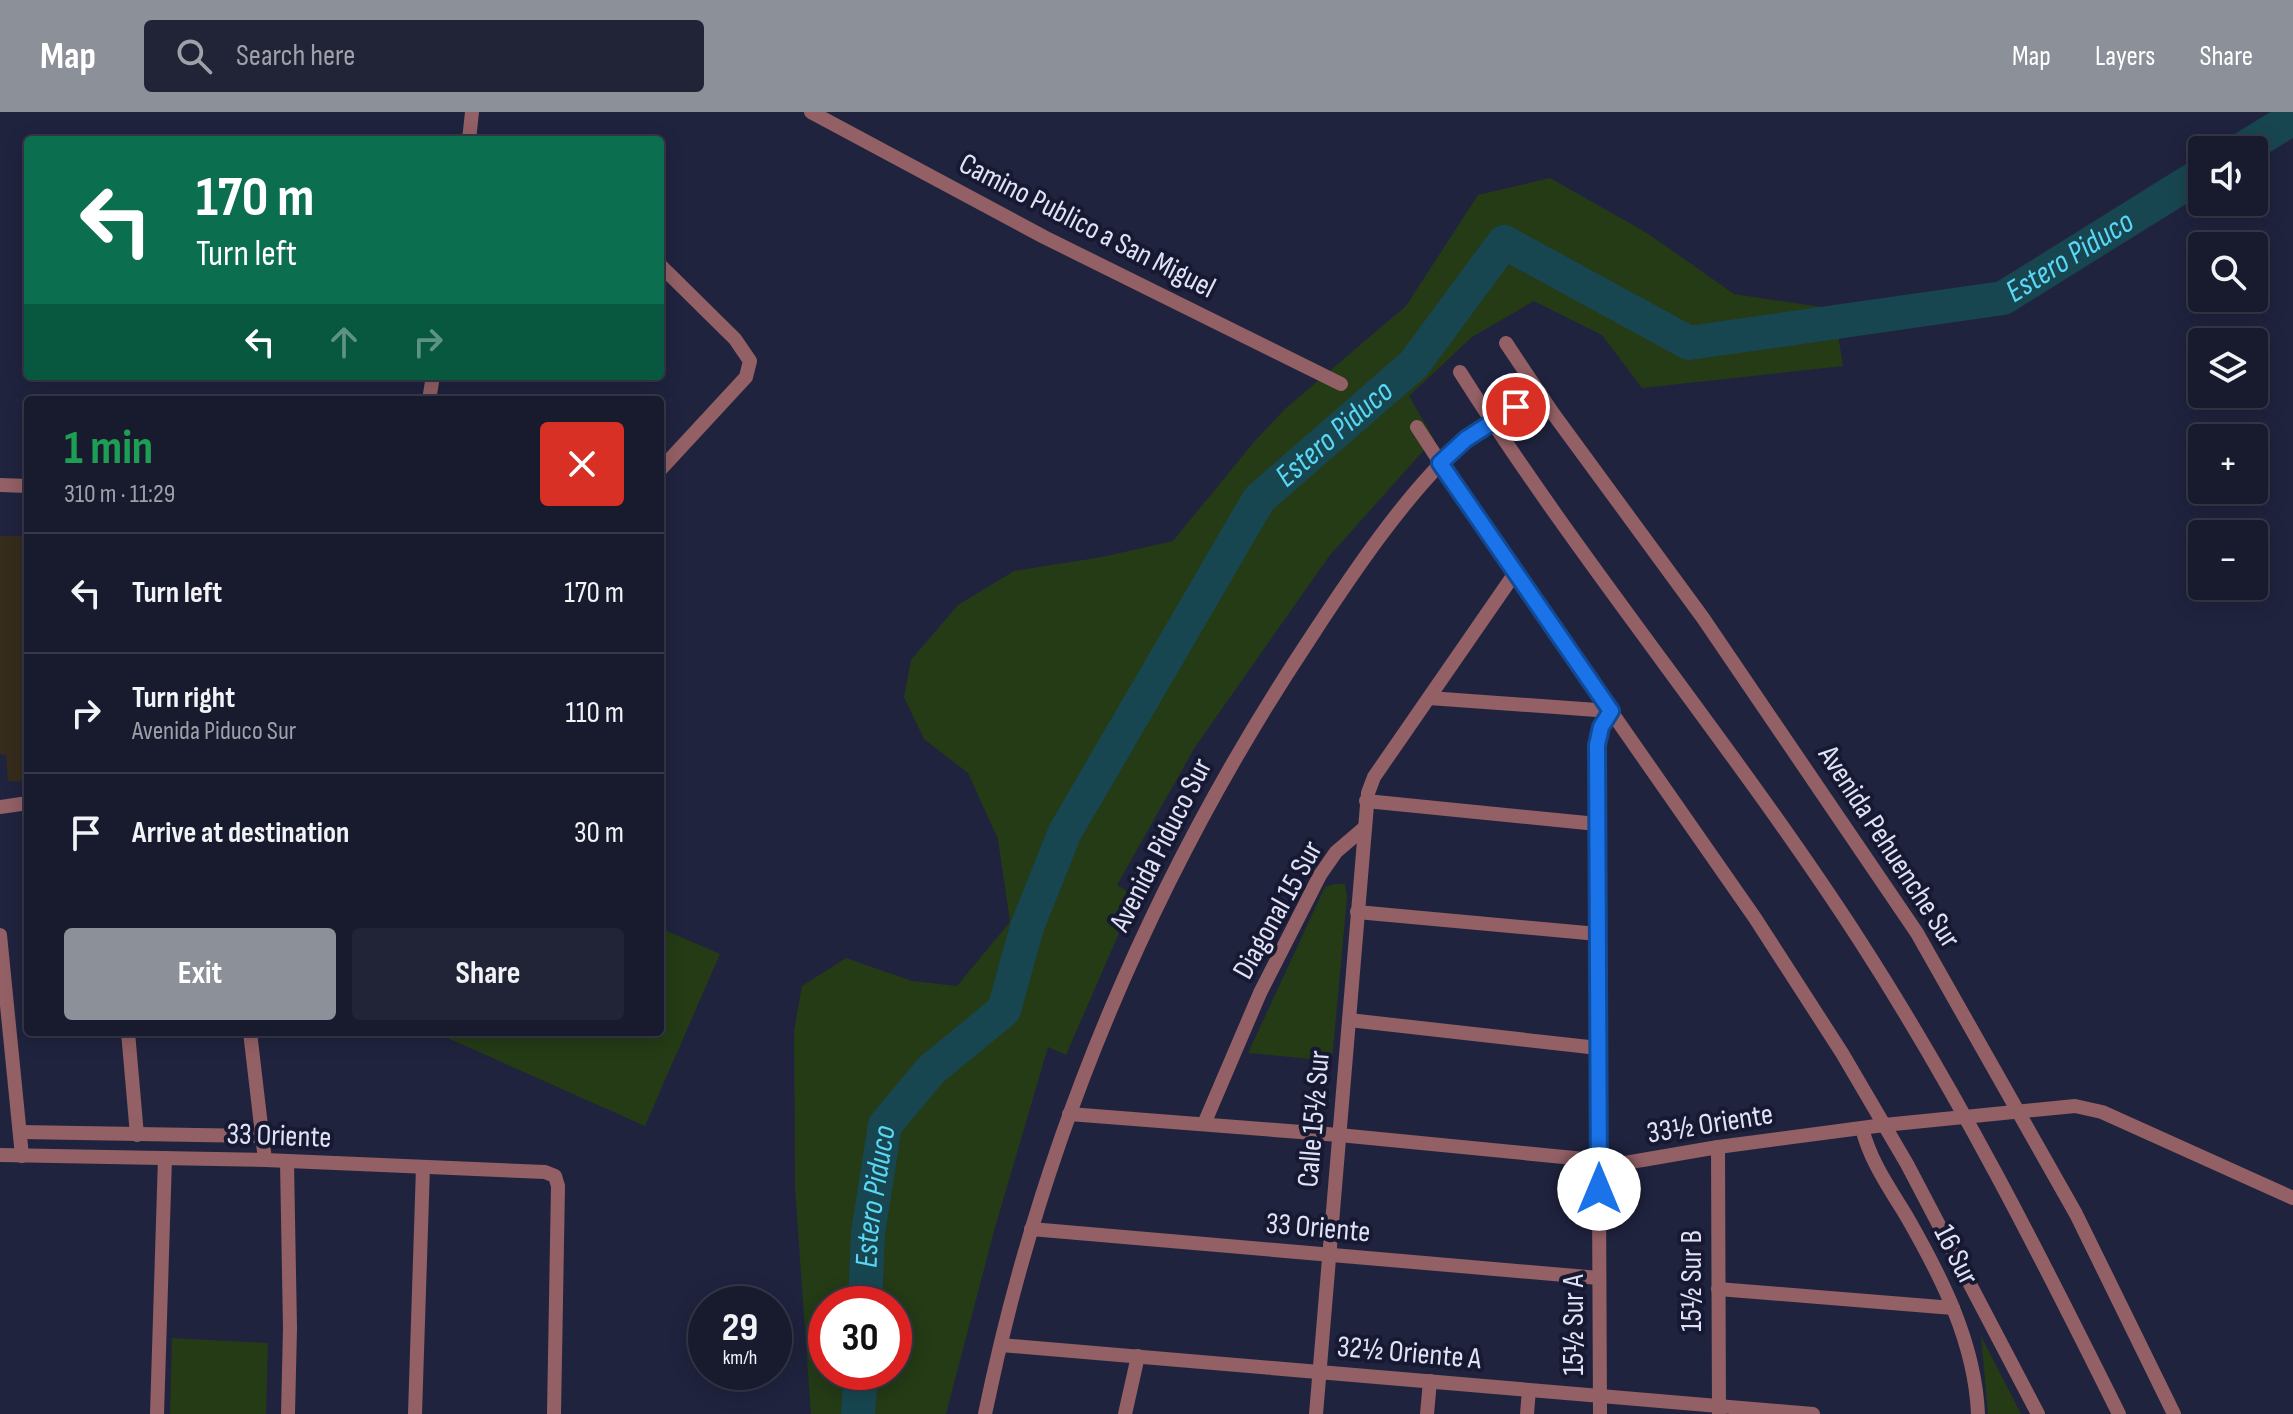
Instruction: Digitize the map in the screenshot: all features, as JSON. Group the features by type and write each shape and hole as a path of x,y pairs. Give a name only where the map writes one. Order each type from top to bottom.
{"street":[{"path":"469,136 472,112"},
{"name":"Camino Publico a San Miguel","path":"811,112 1044,237 1341,384"},
{"path":"664,269 735,339 750,361 746,377 664,466"},
{"name":"Avenida Pehuenche Sur","path":"1506,343 1703,618 1917,933 2076,1214 2174,1414"},
{"path":"1460,372 1795,844 1867,952 1967,1117 2119,1414"},
{"name":"Avenida Piduco Sur","path":"985,1414 1031,1229 1069,1114 1145,930 1229,767 1344,588 1440,463 1466,439 1540,393"},
{"path":"1417,427 1755,918 1842,1053 1884,1125 2038,1414"},
{"path":"0,485 24,486"},
{"name":"Diagonal 15 Sur","path":"1204,1124 1260,993 1320,875 1336,852 1364,828 1366,801 1374,777 1515,573"},
{"path":"1429,698 1611,711"},
{"name":"15½ Sur A","path":"1600,1414 1598,735 1611,711"},
{"path":"1366,801 1597,824"},
{"path":"0,807 24,804"},
{"name":"Calle 15½ Sur","path":"1316,1414 1364,828"},
{"path":"1357,912 1598,934"},
{"path":"0,935 22,1156"},
{"path":"1349,1020 1598,1048"},
{"path":"128,1036 137,1135"},
{"path":"250,1036 265,1160"},
{"name":"33½ Oriente","path":"1069,1114 1339,1135 1625,1163 1884,1125 2075,1106 2102,1112 2293,1198"},
{"name":"16 Sur","path":"1862,1128 1872,1158 1914,1230 1961,1327 1977,1384 1978,1414"},
{"name":"33 Oriente","path":"20,1132 261,1136"},
{"name":"15½ Sur B","path":"1718,1147 1719,1411"},
{"name":"33 Oriente","path":"0,1155 265,1160 545,1172 555,1176 558,1186 554,1414"},
{"path":"157,1414 165,1158"},
{"path":"287,1162 288,1414"},
{"path":"415,1414 423,1167"},
{"name":"33 Oriente","path":"1031,1229 1599,1278"},
{"path":"1718,1289 1953,1308"},
{"name":"32½ Oriente A","path":"1001,1345 1320,1370 1600,1396 1719,1411 1813,1414"},
{"path":"1125,1414 1138,1356"},
{"path":"1427,1414 1430,1381"},
{"path":"1527,1414 1529,1390"}],"shaded area":[{"path":"0,536 24,536 24,782 8,781 6,755 0,754"}],"green space":[{"path":"1550,178 1647,233 1734,294 1834,309 1843,366 1642,388 1602,335 1534,301 1472,337 1409,396 1434,439 1330,555 1195,747 1117,885 1135,896 1066,1055 1048,1047 994,1231 946,1414 811,1414 809,1390 912,1390 912,1286 808,1286 808,1372 795,1188 794,1031 802,986 846,958 912,981 957,986 1010,922 998,839 968,773 924,739 904,697 911,660 958,605 1014,571 1102,557 1173,541 1285,409 1406,306 1478,195"},
{"path":"1345,884 1347,897 1332,1061 1248,1053 1325,887"},
{"path":"664,930 720,954 645,1126 443,1036 664,1036"},
{"path":"1981,1336 2021,1414 1988,1414"},
{"path":"172,1338 268,1343 266,1414 170,1414"}],"waterway":[{"name":"Estero Piduco","path":"2264,136 2293,118"},
{"name":"Estero Piduco","path":"866,1286 868,1233 885,1125 931,1070 1004,1010 1027,927 1065,832 1259,499 1414,364 1504,242 1689,343 2003,298 2188,183"},
{"name":"Estero Piduco","path":"858,1414 860,1390"}],"route":[{"path":"1516,407 1466,439 1440,463 1611,711 1601,727 1597,745 1599,1189"}]}
